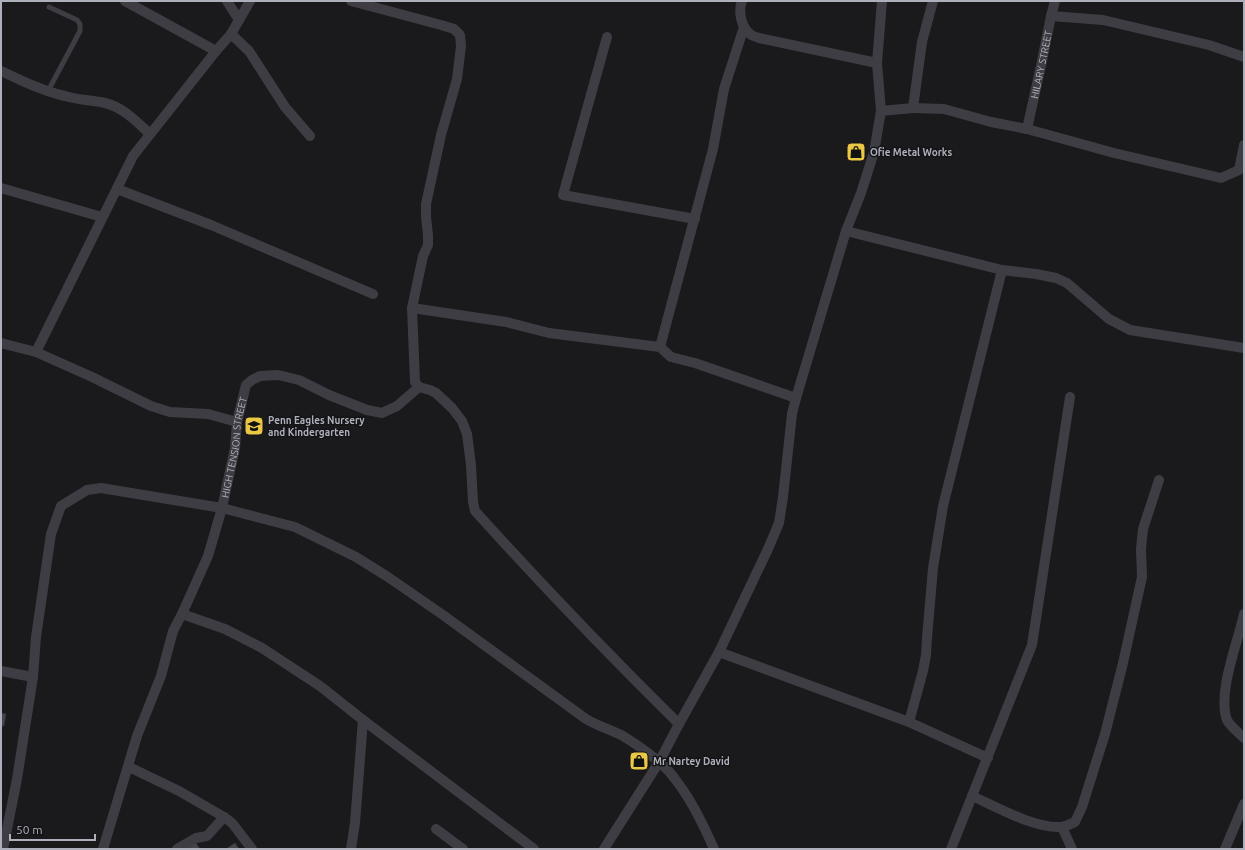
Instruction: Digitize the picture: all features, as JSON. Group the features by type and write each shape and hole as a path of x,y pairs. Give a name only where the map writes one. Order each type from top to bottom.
{"street":[{"path":"125,1 216,51"},
{"path":"227,1 239,20"},
{"path":"36,352 102,217 134,156 231,34 250,1"},
{"path":"351,1 441,24 454,29 460,35 461,46 457,79 441,135 426,204 428,245 423,256 412,308 415,382 419,387 436,393 452,408 468,434 473,502 475,510 528,570 620,666 679,724"},
{"path":"742,1 741,19 744,27 750,34 759,38 877,63"},
{"path":"604,849 660,762 679,724 719,652 779,523 792,414 796,398 846,231 874,152 881,111 877,63 882,1"},
{"path":"913,108 922,42 933,1"},
{"name":"HILARY STREET","path":"1027,129 1055,1"},
{"path":"1051,16 1103,20 1209,45 1244,57"},
{"path":"660,347 713,149 724,89 744,27"},
{"path":"231,34 249,51 285,106 310,136"},
{"path":"607,37 563,195 694,219"},
{"path":"1,71 65,97 106,103 131,116 150,134"},
{"path":"881,111 913,108 944,109 990,122 1027,129 1114,153 1221,178 1239,170 1244,145"},
{"path":"1,188 102,217"},
{"path":"117,189 211,225 373,294"},
{"path":"846,231 1002,270 1056,278 1067,283 1109,319 1130,330 1244,348"},
{"path":"909,722 926,655 926,638 933,568 943,506 1002,270"},
{"path":"412,308 506,322 549,333 660,347 670,357 695,363 796,398"},
{"path":"1,343 36,352 151,406 170,412 208,414 237,422"},
{"name":"HIGH TENSION STREET","path":"103,849 137,736 161,676 173,631 208,556 222,508 235,448 237,422 246,385 260,376 278,375 299,380 329,395 367,410 382,413 397,406 419,387"},
{"path":"951,849 1032,645 1070,397"},
{"path":"972,796 1018,818 1046,826 1062,827 1075,822 1082,807 1105,734 1140,589 1142,577 1141,549 1143,529 1159,480"},
{"path":"3,849 17,779 33,677 36,637 51,534 61,506 87,490 101,488 222,508 295,527 356,557 443,615 586,719 622,736 660,762 675,777 686,794 714,849"},
{"path":"182,614 225,629 262,648 320,686 534,849"},
{"path":"1244,614 1226,684 1225,705 1228,721 1244,738"},
{"path":"719,652 909,722 988,758"},
{"path":"1,671 33,677"},
{"path":"351,849 355,823 363,720"},
{"path":"129,766 179,791 224,817 232,823 252,849"},
{"path":"1225,849 1244,804"},
{"path":"177,849 196,838 207,836 224,817"},
{"path":"1062,827 1072,849"},
{"path":"436,829 463,849"}],"lane":[{"path":"48,91 80,31 80,24 77,20 49,7"}],"building":[{"path":"1,713 6,714 4,726 1,726"},
{"path":"196,843 200,849 185,849"},
{"path":"235,843 239,849 226,849"}],"place":[{"name":"Ofie Metal Works","path":"856,152"},
{"name":"Penn Eagles Nursery and Kindergarten","path":"254,426"},
{"name":"Mr Nartey David","path":"639,761"}]}
